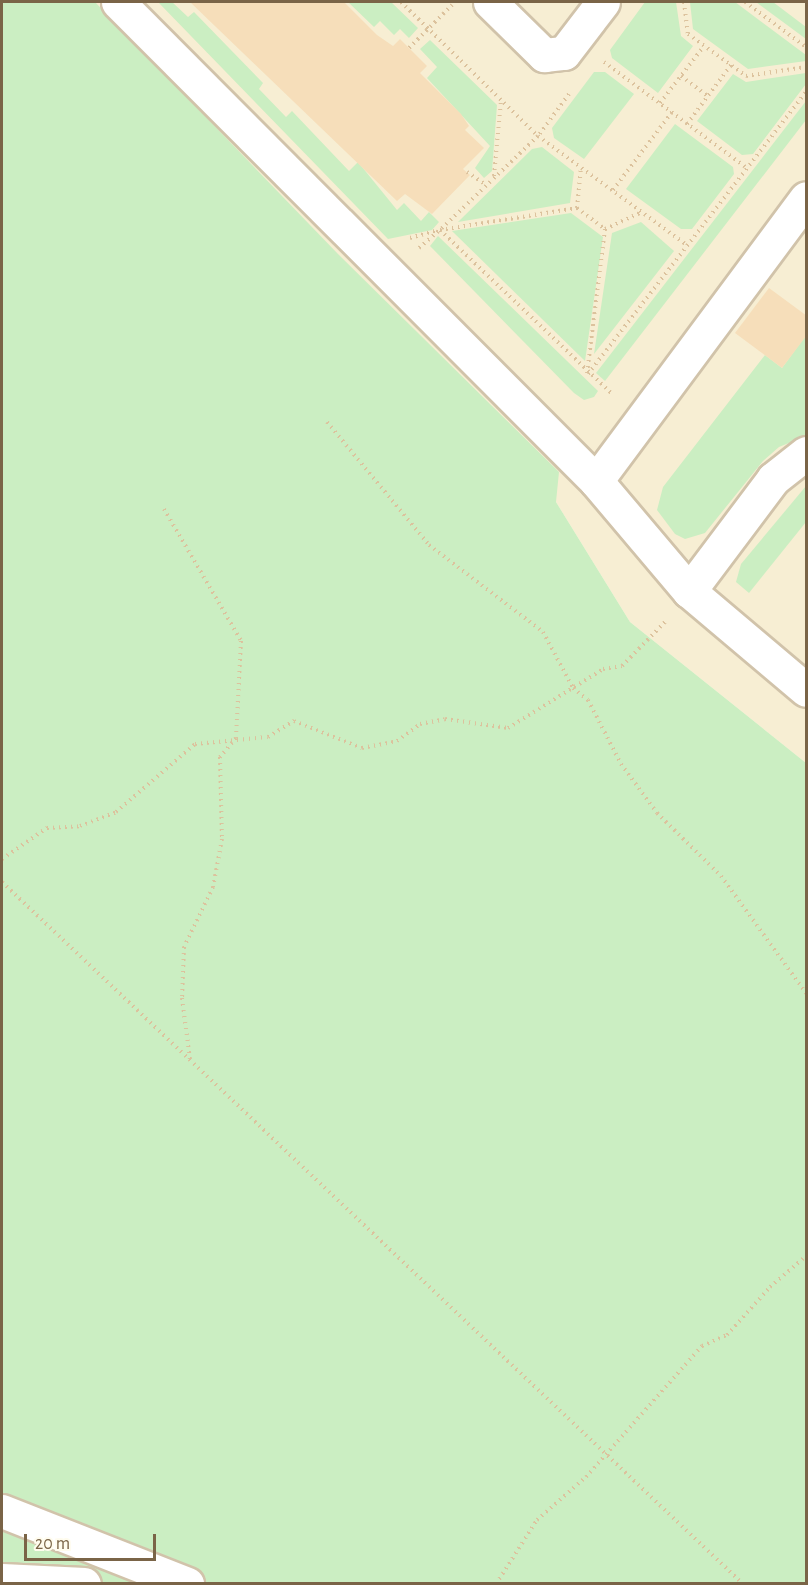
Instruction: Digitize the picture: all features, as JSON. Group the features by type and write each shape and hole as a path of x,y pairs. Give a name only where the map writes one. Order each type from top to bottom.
{"lane":[{"path":"118,2 596,481 689,591 807,690"},
{"path":"490,2 544,55 564,53 603,2"},
{"path":"596,481 807,198"},
{"path":"689,591 773,479 807,453"},
{"path":"2,1510 187,1584"},
{"path":"2,1581 84,1584"}],"path":[{"path":"401,2 538,136 687,245"},
{"path":"684,2 688,34 746,76 807,67"},
{"path":"745,2 807,47"},
{"path":"409,48 452,4"},
{"path":"660,103 704,46"},
{"path":"596,57 748,169"},
{"path":"687,124 731,65"},
{"path":"681,76 708,96"},
{"path":"440,230 538,136 577,83"},
{"path":"605,229 587,374 807,92"},
{"path":"494,178 501,99"},
{"path":"613,190 672,112"},
{"path":"577,208 582,167"},
{"path":"467,172 486,185"},
{"path":"396,240 440,230 577,208 605,229"},
{"path":"605,229 642,212"},
{"path":"327,422 429,545 543,632 573,688 588,700 621,764 657,813 721,876 807,993"},
{"path":"164,509 241,641 236,738 220,757 222,839 213,887 184,947 182,998 190,1061"},
{"path":"2,859 47,828 80,826 116,812 195,744 236,738 268,737 294,721 362,748 397,741 420,724 445,719 508,728 603,669 622,666 678,610 689,591"},
{"path":"2,882 743,1584"},
{"path":"496,1584 537,1521 605,1454 702,1346 728,1335 770,1287 807,1256"}],"shaded area":[{"path":"25,2 806,2 806,763 630,622 556,502"}],"green space":[{"path":"2,2 95,2 338,254 559,472 556,502 630,622 806,763 806,1583 2,1584"},
{"path":"158,2 172,2 188,17 194,12 263,83 259,89 286,117 292,111 349,171 358,162 397,210 404,203 421,221 429,212 439,222 432,230 388,239"},
{"path":"348,2 391,2 418,28 409,38 400,29 394,35 380,21 374,27"},
{"path":"645,2 676,2 681,36 693,46 658,93 612,58 610,50"},
{"path":"690,2 735,2 806,55 806,61 748,69 693,29"},
{"path":"756,2 773,2 806,27 806,39"},
{"path":"430,40 497,105 492,171 484,178 475,168 490,146 427,78 437,67 420,49"},
{"path":"594,72 605,72 634,94 584,159 554,138 552,128"},
{"path":"806,73 806,84 753,154 742,155 697,121 733,74 746,82"},
{"path":"806,101 806,120 605,381 596,373"},
{"path":"675,124 733,167 734,174 692,229 681,229 626,189"},
{"path":"542,147 574,172 570,203 458,222 532,149"},
{"path":"571,213 603,237 585,361 452,231"},
{"path":"641,222 674,251 594,354 612,233"},
{"path":"438,236 598,391 594,397 584,400 574,393 430,246"},
{"path":"806,335 806,436 779,447 763,461 705,533 685,539 675,534 657,510 663,487 765,355 782,368"},
{"path":"806,486 806,522 749,593 736,582 741,564"}],"building":[{"path":"190,2 344,2 377,35 393,46 400,39 427,66 420,73 461,114 469,126 465,130 484,148 463,169 470,175 432,214 405,194 397,201"},
{"path":"769,288 807,316 807,335 782,368 735,333"}]}
